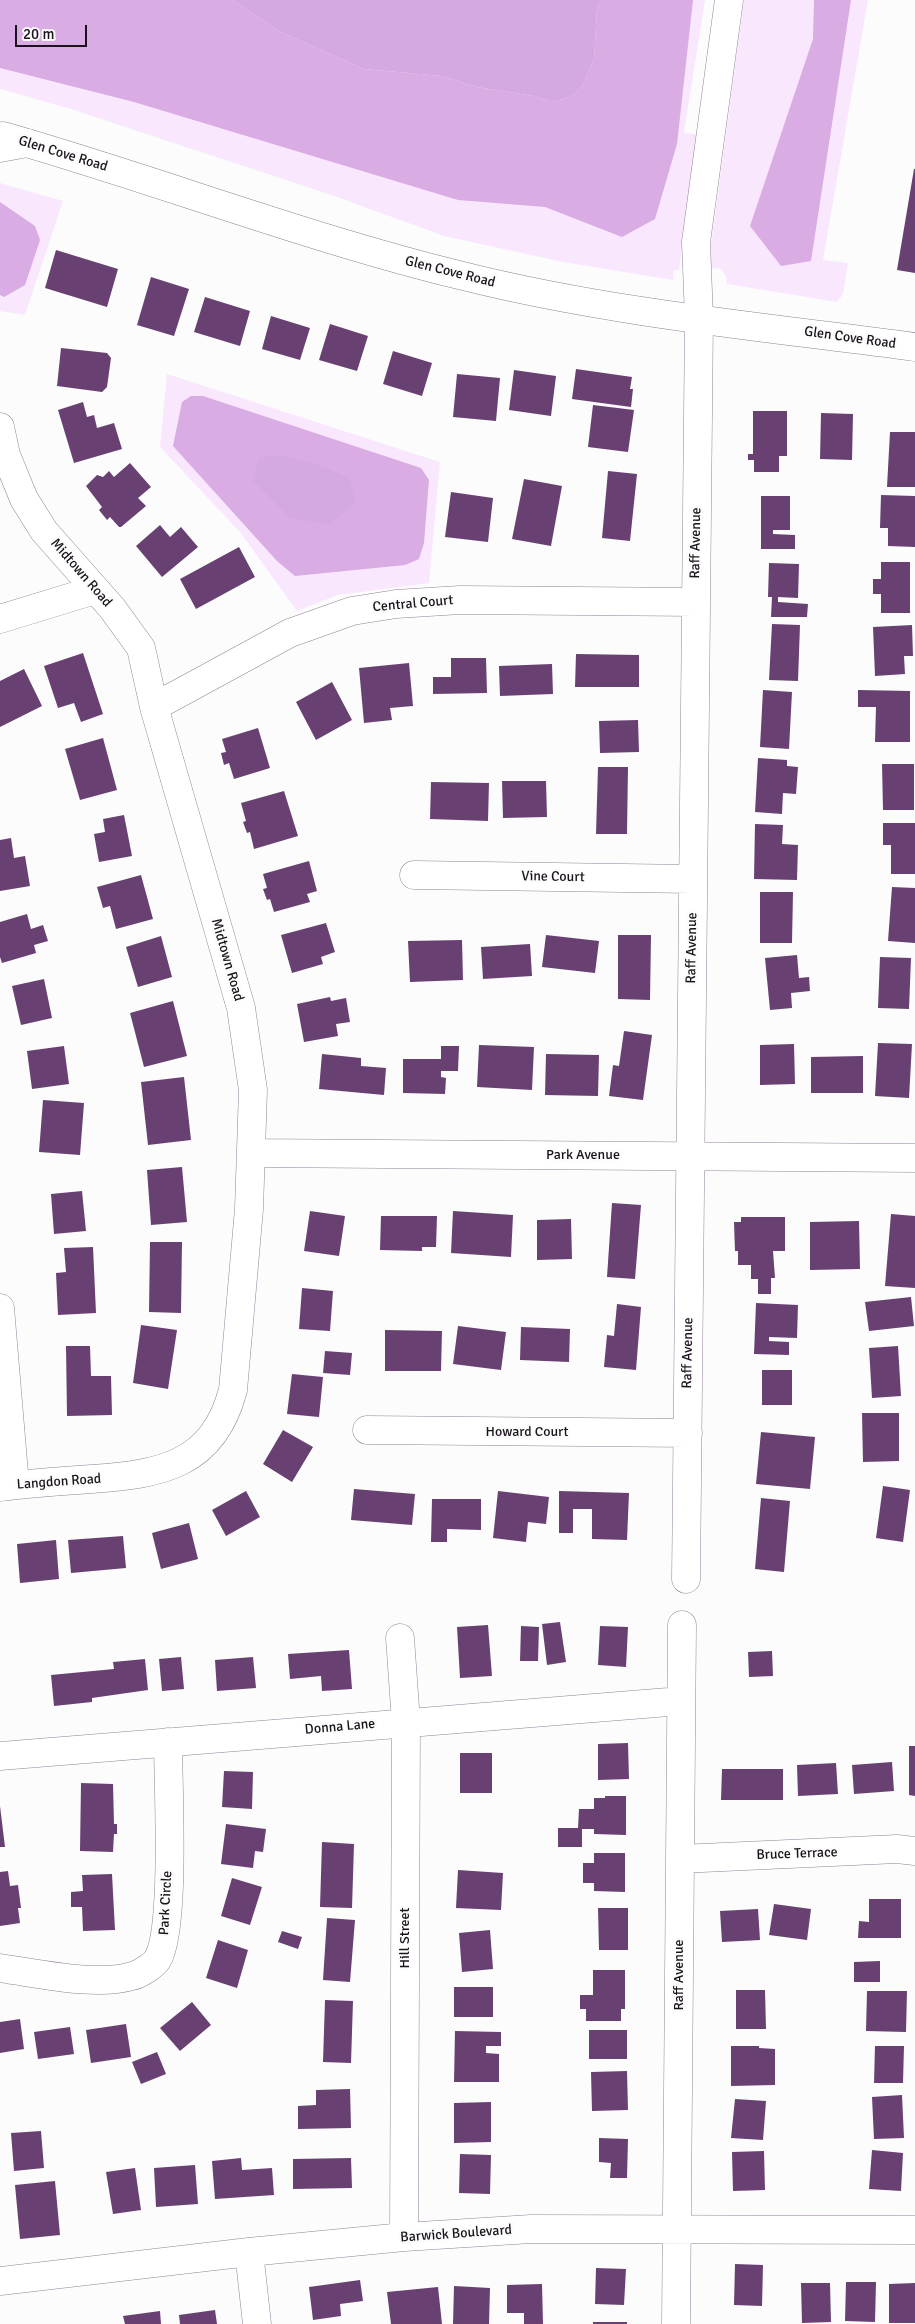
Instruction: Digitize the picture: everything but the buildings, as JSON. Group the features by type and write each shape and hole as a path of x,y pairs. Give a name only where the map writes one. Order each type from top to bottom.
{"main road":[{"name":"Raff Avenue","path":"686,1579 699,318 696,242 729,0"},
{"name":"Glen Cove Road","path":"0,135 306,232 416,264 515,288 699,318 915,347"},
{"path":"0,148 27,143"},
{"name":"Midtown Road","path":"0,427 6,455 24,498 44,531 112,608 141,648 154,708 241,1008 253,1090 249,1209 233,1390 228,1407 216,1431 190,1456 161,1470 119,1477"},
{"path":"0,619 95,590"},
{"name":"Central Court","path":"154,708 290,633 352,611 396,604 460,600 696,602"},
{"name":"Vine Court","path":"414,875 693,879"},
{"name":"Park Avenue","path":"250,1153 915,1158"},
{"path":"0,1308 7,1486"},
{"name":"Howard Court","path":"367,1430 688,1433"},
{"name":"Langdon Road","path":"7,1486 119,1477"},
{"name":"Raff Avenue","path":"676,2324 682,1625"},
{"name":"Hill Street","path":"400,1638 406,1722 404,2238"},
{"name":"Donna Lane","path":"0,1756 681,1701"},
{"name":"Park Circle","path":"0,1968 104,1981 133,1976 156,1961 165,1941 168,1900 168,1742"},
{"name":"Bruce Terrace","path":"680,1859 897,1850 915,1851"},
{"name":"Barwick Boulevard","path":"0,2281 249,2252 531,2229 915,2230"},
{"path":"249,2252 257,2324"}],"shaded area":[{"path":"0,0 705,0 684,133 697,134 679,270 674,270 673,280 563,262 444,236 337,197 71,109 0,89"},
{"path":"0,0 233,0 281,32 364,69 442,76 477,87 534,96 554,102 574,95 582,86 594,59 597,9 601,0 693,0 677,144 655,219 622,237 545,207 458,200 134,102 0,68"},
{"path":"233,0 601,0 597,9 594,59 582,86 574,95 554,102 534,96 477,87 442,76 364,69 281,32"},
{"path":"744,0 868,0 823,260 848,263 843,294 837,302 727,284 726,276 720,268 713,269 709,260"},
{"path":"814,0 851,0 811,261 781,266 750,226 813,39"},
{"path":"0,183 63,201 25,315 0,311"},
{"path":"0,202 35,226 40,240 25,285 4,297 0,295"},
{"path":"167,374 440,462 429,583 338,595 297,611 240,532 160,447"},
{"path":"191,396 203,396 421,468 429,480 424,543 419,559 405,565 295,576 277,561 173,446 182,402"},
{"path":"268,455 310,463 350,478 355,503 329,525 289,517 253,481 259,459"}]}
